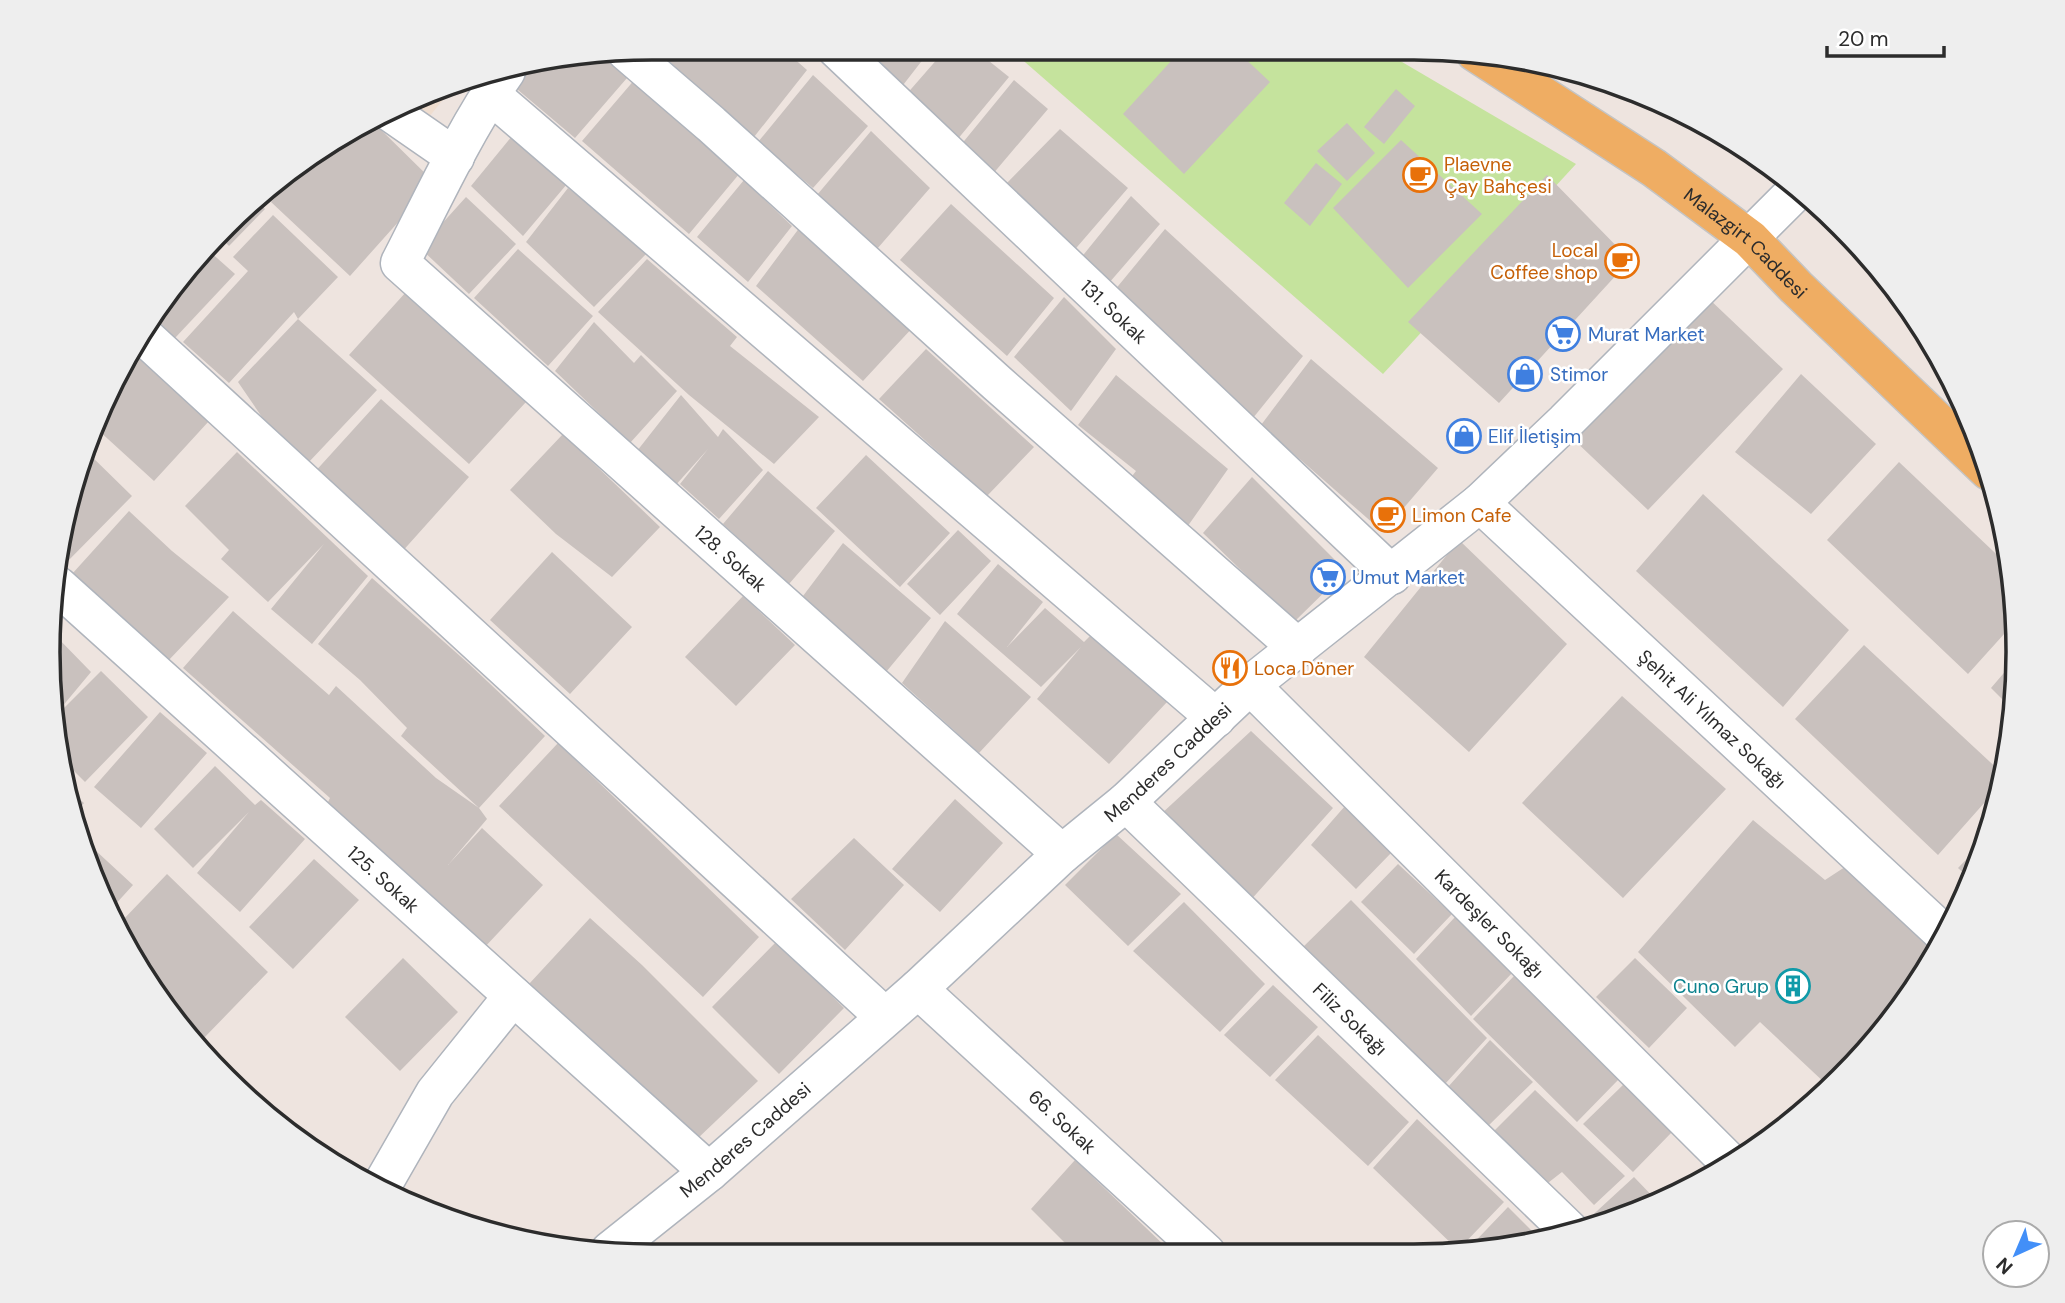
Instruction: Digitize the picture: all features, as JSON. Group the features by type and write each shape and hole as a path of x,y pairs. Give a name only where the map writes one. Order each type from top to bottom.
{"main road":[{"name":"Malazgirt Caddesi","path":"1496,66 1654,168 1750,239 1796,287 1971,454"}],"street":[{"name":"131. Sokak","path":"848,59 1392,575"},
{"path":"636,60 1298,648"},
{"path":"398,117 455,157 498,83 1216,718"},
{"name":"128. Sokak","path":"455,157 400,263 1062,855"},
{"name":"Menderes Caddesi","path":"621,1242 709,1172 918,989 1062,855 1126,802 1250,685 1480,503 1791,196"},
{"path":"148,340 885,1017"},
{"name":"Şehit Ali Yılmaz Sokağı","path":"1480,503 1937,927"},
{"name":"125. Sokak","path":"63,591 709,1172"},
{"name":"Kardeşler Sokağı","path":"1250,685 1723,1156"},
{"name":"Filiz Sokağı","path":"1126,802 1563,1224"},
{"name":"66. Sokak","path":"918,989 1196,1244"},
{"path":"385,1180 435,1093 513,996"}],"shaded area":[{"path":"445,97 428,118 415,109"}],"green space":[{"path":"1021,59 1397,59 1576,164 1383,374"}],"building":[{"path":"655,59 794,59 807,70 754,137"},
{"path":"868,59 923,59 900,89"},
{"path":"937,59 986,59 1009,77 957,140 905,96"},
{"path":"1173,59 1246,59 1270,82 1184,174 1123,114"},
{"path":"608,62 627,78 575,138 505,78 536,71"},
{"path":"813,75 868,126 813,188 758,142"},
{"path":"636,78 740,173 689,234 582,141"},
{"path":"1014,80 1048,109 992,175 960,146"},
{"path":"1396,89 1415,106 1384,144 1364,127"},
{"path":"1347,123 1375,153 1347,181 1317,151"},
{"path":"378,127 434,182 350,276 271,202 283,189 323,159"},
{"path":"1060,129 1128,188 1071,254 1002,188"},
{"path":"871,131 930,188 877,249 817,195"},
{"path":"512,136 567,184 523,236 471,186"},
{"path":"1401,140 1482,214 1408,288 1333,208"},
{"path":"1316,163 1342,184 1310,226 1284,203"},
{"path":"1547,175 1630,260 1499,403 1408,322"},
{"path":"744,180 792,226 748,282 697,237"},
{"path":"568,188 650,250 594,307 526,242"},
{"path":"1131,196 1160,224 1109,283 1080,259"},
{"path":"466,197 516,244 469,294 420,248"},
{"path":"951,204 1054,298 1007,356 900,260"},
{"path":"262,206 265,209 229,246 225,242"},
{"path":"273,215 338,277 298,319 294,312 229,383 183,342 248,271 233,257"},
{"path":"803,223 915,325 863,381 756,286"},
{"path":"1165,229 1303,356 1253,418 1114,291"},
{"path":"518,249 593,316 548,366 474,298"},
{"path":"213,254 235,274 175,338 159,323"},
{"path":"647,259 737,337 730,346 819,417 774,464 689,395 598,312"},
{"path":"406,292 526,402 469,464 349,355"},
{"path":"1064,297 1116,349 1071,411 1014,357"},
{"path":"1707,297 1783,369 1648,510 1572,438"},
{"path":"298,319 377,390 308,463 266,423 238,382"},
{"path":"594,322 634,363 641,355 677,391 630,443 555,371"},
{"path":"926,349 1034,447 987,496 879,399"},
{"path":"138,357 209,421 154,481 102,433"},
{"path":"1311,359 1438,468 1383,532 1261,425"},
{"path":"1801,374 1876,444 1811,514 1735,452"},
{"path":"1116,375 1228,469 1185,530 1126,484 1136,471 1078,425"},
{"path":"681,395 718,437 723,429 763,470 719,519 680,484 708,449 674,487 637,451"},
{"path":"381,399 469,477 400,554 312,475"},
{"path":"563,434 660,527 612,577 556,534 510,490"},
{"path":"237,452 368,576 312,644 271,609 324,544 268,602 221,559 229,550 185,506"},
{"path":"866,455 950,533 900,587 816,508"},
{"path":"92,457 132,496 67,562 80,498"},
{"path":"1899,462 1997,555 2005,633 1968,674 1827,540"},
{"path":"768,471 835,531 789,584 723,524"},
{"path":"1252,477 1346,571 1294,622 1203,533"},
{"path":"1703,494 1849,630 1783,707 1636,571"},
{"path":"129,511 172,551 229,597 167,662 72,574"},
{"path":"958,530 991,561 940,615 907,584"},
{"path":"1459,540 1567,644 1469,752 1364,657"},
{"path":"843,543 931,618 886,672 803,596"},
{"path":"552,552 632,627 570,694 490,620"},
{"path":"998,564 1043,602 1007,647 1045,608 1084,642 1090,636 1167,702 1109,764 1037,699 1081,647 1041,687 957,614"},
{"path":"372,578 545,736 479,808 401,736 407,728 360,680 318,644"},
{"path":"743,596 795,645 736,706 685,657"},
{"path":"233,611 329,695 336,686 436,778 479,808 487,819 448,865 482,828 543,885 483,949 325,808 330,798 183,668"},
{"path":"945,621 1031,697 979,753 902,683"},
{"path":"60,641 91,672 63,706"},
{"path":"1864,645 1994,766 1986,801 1938,855 1795,719"},
{"path":"101,671 148,717 85,782 71,768 63,709"},
{"path":"2005,672 2003,700 1991,688"},
{"path":"1622,696 1726,789 1623,898 1522,803"},
{"path":"160,712 207,753 141,828 94,787"},
{"path":"1251,731 1333,808 1249,902 1160,815"},
{"path":"558,743 759,937 703,997 499,806"},
{"path":"215,766 255,805 261,800 305,839 240,912 197,873 249,812 193,868 154,829"},
{"path":"955,799 1003,843 940,912 892,869"},
{"path":"1345,806 1392,852 1356,889 1311,845"},
{"name":"Cuno Grup","path":"1753,820 1825,880 1848,865 1930,940 1883,1012 1859,1042 1822,1080 1760,1022 1735,1047 1638,952"},
{"path":"1116,834 1181,894 1128,946 1065,885"},
{"path":"854,838 904,885 845,950 791,899"},
{"path":"94,849 133,885 116,903"},
{"path":"1968,858 1962,872 1958,868"},
{"path":"314,859 359,900 293,969 249,927"},
{"path":"1398,864 1452,914 1414,954 1361,902"},
{"path":"167,874 268,972 203,1039 159,980 124,919"},
{"path":"1351,900 1487,1038 1445,1084 1302,948"},
{"path":"1184,902 1265,984 1220,1032 1133,951"},
{"path":"1456,916 1513,972 1471,1016 1416,959"},
{"path":"590,918 642,965 758,1081 696,1140 529,984"},
{"path":"777,941 844,1008 779,1074 712,1007"},
{"path":"403,958 458,1012 400,1071 345,1017"},
{"path":"1635,958 1687,1008 1649,1048 1596,997"},
{"path":"1514,976 1619,1079 1577,1122 1473,1019"},
{"path":"1273,985 1318,1027 1270,1077 1224,1035"},
{"path":"1318,1035 1409,1122 1368,1166 1275,1080"},
{"path":"1490,1040 1533,1082 1486,1128 1448,1087"},
{"path":"1624,1084 1673,1131 1633,1172 1583,1124"},
{"path":"1535,1090 1625,1176 1594,1205 1562,1172 1544,1186 1491,1134"},
{"path":"1417,1119 1504,1202 1467,1240 1450,1242 1373,1168"},
{"path":"1075,1160 1163,1244 1066,1244 1031,1209"},
{"path":"1634,1177 1650,1194 1604,1212 1592,1216"},
{"path":"1508,1207 1532,1231 1491,1238 1477,1239"}],"place":[{"name":"Plaevne Çay Bahçesi","path":"1420,175"},
{"name":"Local Coffee shop","path":"1622,261"},
{"name":"Murat Market","path":"1563,334"},
{"name":"Stimor","path":"1525,374"},
{"name":"Elif İletişim","path":"1464,436"},
{"name":"Limon Cafe","path":"1388,515"},
{"name":"Umut Market","path":"1328,577"},
{"name":"Loca Döner","path":"1230,668"},
{"name":"Cuno Grup","path":"1793,986"}]}
